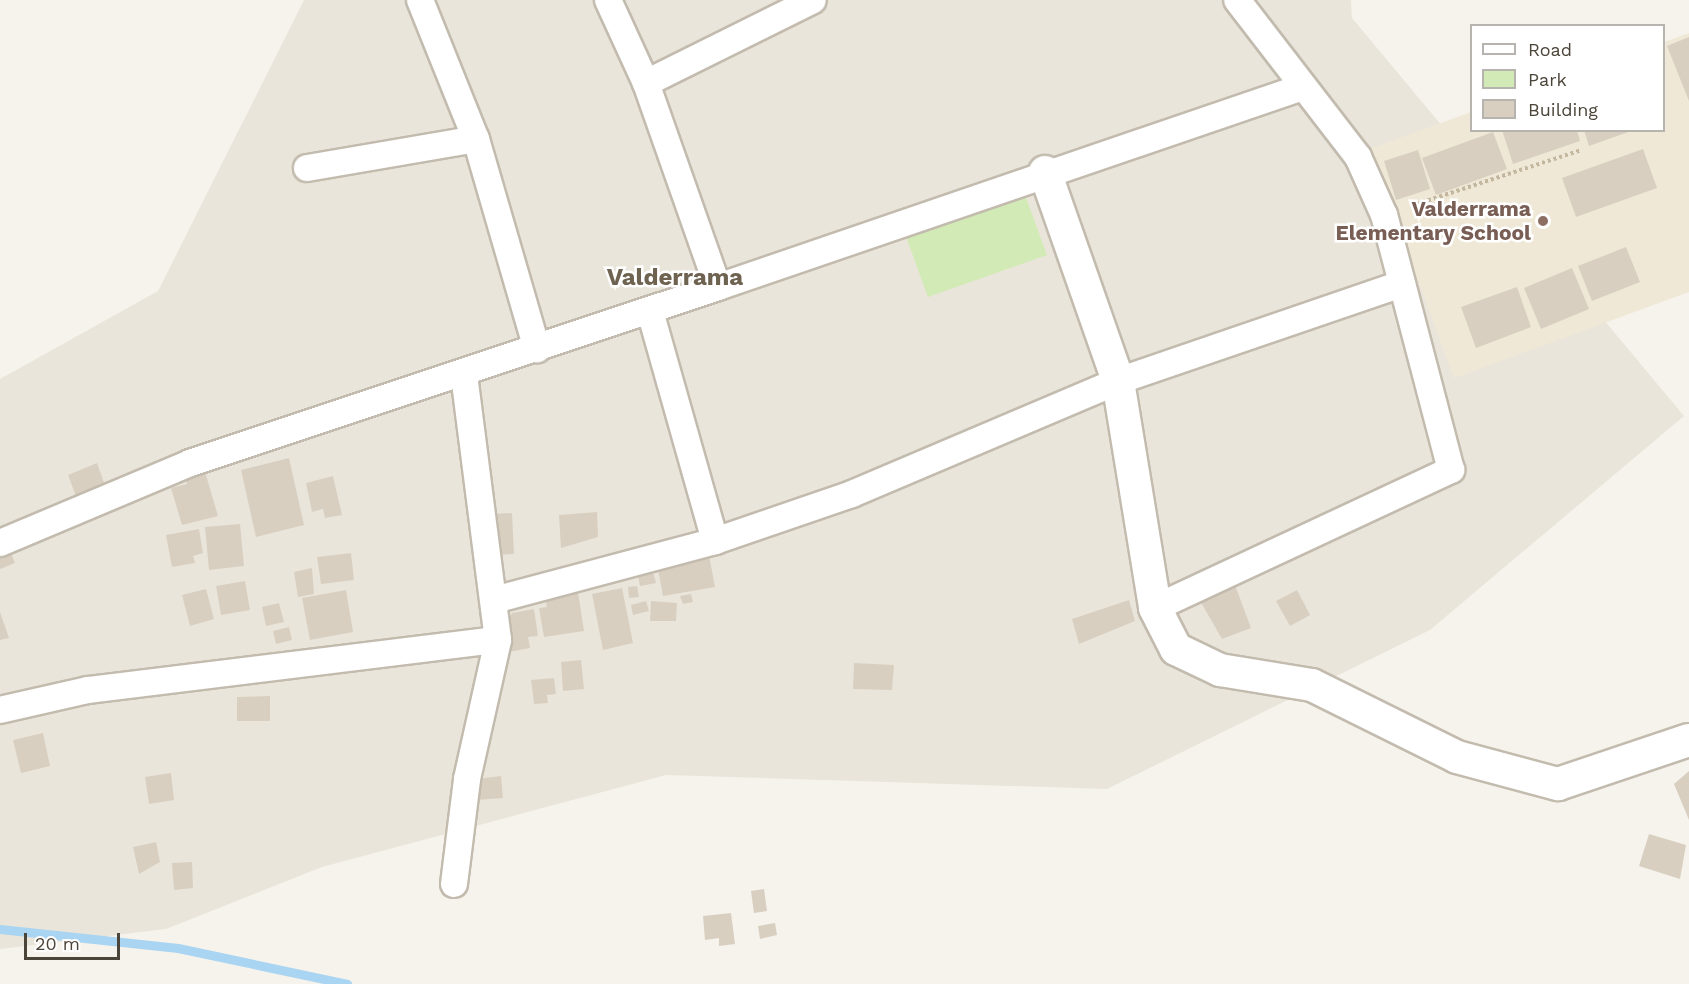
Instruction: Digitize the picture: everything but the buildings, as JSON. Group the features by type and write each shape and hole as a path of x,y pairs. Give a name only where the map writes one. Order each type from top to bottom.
{"street":[{"path":"420,0 476,139 537,349"},
{"path":"608,0 646,83 718,287"},
{"path":"646,83 813,0"},
{"path":"1155,608 1451,470 1384,215 1358,157 1300,88 1237,0"},
{"path":"0,543 190,463 465,375 1046,172 1300,88"},
{"path":"307,168 476,139"},
{"path":"1046,172 1118,381 1155,608 1176,649 1220,670 1312,685 1457,757 1510,775 1558,784 1689,740"},
{"path":"494,600 715,541 852,494 1118,381 1402,284"},
{"path":"650,311 715,541"},
{"path":"454,884 467,779 498,640 465,375"},
{"path":"0,710 88,690 498,640"}],"path":[{"path":"1384,215 1581,150"}],"shaded area":[{"path":"304,0 1351,0 1352,18 1684,416 1430,630 1107,789 666,775 322,867 166,929 0,949 0,379 158,291"},
{"name":"Valderrama Elementary School","path":"1689,33 1689,292 1454,378 1370,149 1470,112 1470,132 1665,132 1665,42"}],"green space":[{"path":"1024,192 1047,255 928,297 905,234"}],"waterway":[{"path":"0,929 178,948 347,984"}],"place":[{"name":"Valderrama Elementary School","path":"1543,221"}],"district":[{"name":"Valderrama","path":"675,278"}]}
